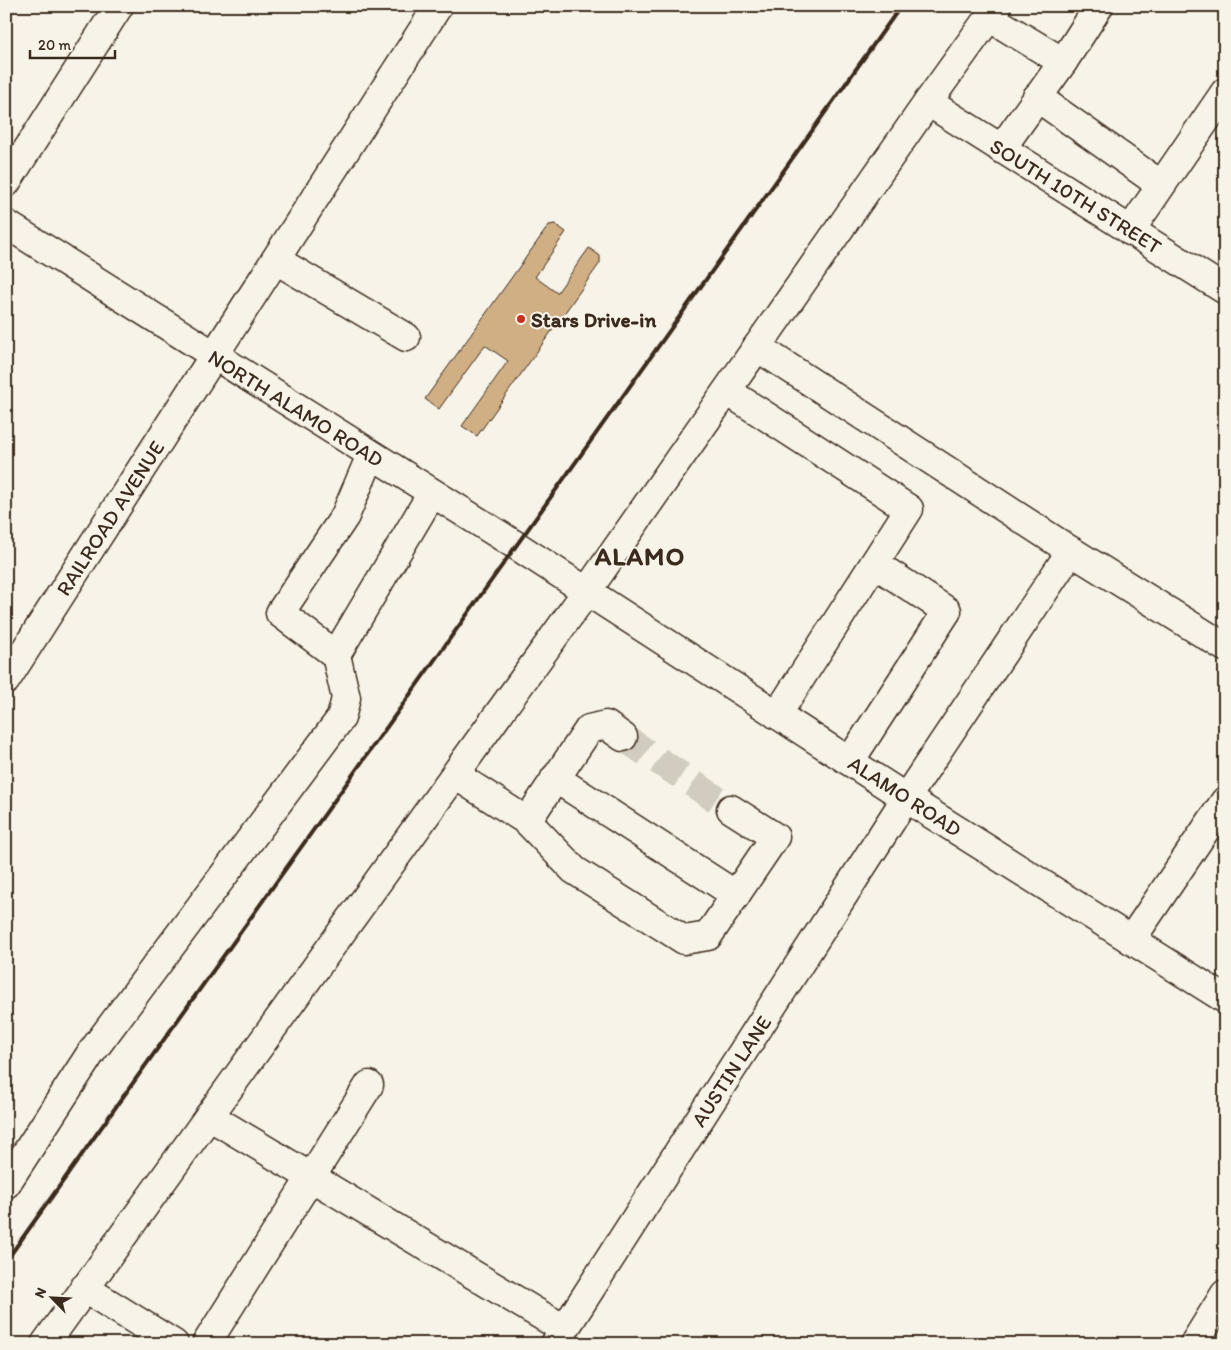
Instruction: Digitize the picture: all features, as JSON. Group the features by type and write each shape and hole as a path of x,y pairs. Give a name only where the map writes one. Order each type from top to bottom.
{"main road":[{"path":"6,182 119,6"},
{"name":"RAILROAD AVENUE","path":"6,680 438,6"},
{"path":"1000,149 1063,62 1099,6"},
{"path":"45,1344 587,591 928,102 993,12 1063,62"},
{"path":"1130,230 1225,92"},
{"path":"1037,98 1161,186"},
{"name":"SOUTH 10TH STREET","path":"928,102 1225,290"},
{"name":"NORTH ALAMO ROAD","path":"6,224 587,591"},
{"path":"276,260 406,337"},
{"path":"757,347 1072,551 1225,647"},
{"path":"727,391 909,509 777,715"},
{"path":"6,1184 91,1053 341,718 346,698 336,655 280,613 345,516 372,455"},
{"path":"336,655 432,493"},
{"name":"AUSTIN LANE","path":"560,1336 906,798 1072,551"},
{"path":"850,761 947,612 874,564"},
{"name":"ALAMO ROAD","path":"587,591 906,798 1225,999"},
{"path":"527,821 589,729 606,725 623,736"},
{"path":"455,774 527,821 574,870 684,940 708,936 775,836 731,809"},
{"path":"555,778 736,896"},
{"path":"1131,940 1225,801"},
{"path":"206,1344 369,1085"},
{"path":"208,1116 310,1176 560,1336"},
{"path":"84,1288 174,1344"},
{"path":"1194,1344 1225,1294"}],"building":[{"name":"Stars Drive-in","path":"555,224 566,232 535,277 557,293 589,248 600,256 600,263 477,436 462,426 508,361 485,345 439,409 425,399 549,225"}],"tunnel":[{"path":"623,737 731,809"}],"railway":[{"path":"6,1261 901,6"}],"place":[{"name":"Stars Drive-in","path":"521,319"}],"district":[{"name":"ALAMO","path":"640,556"}]}
